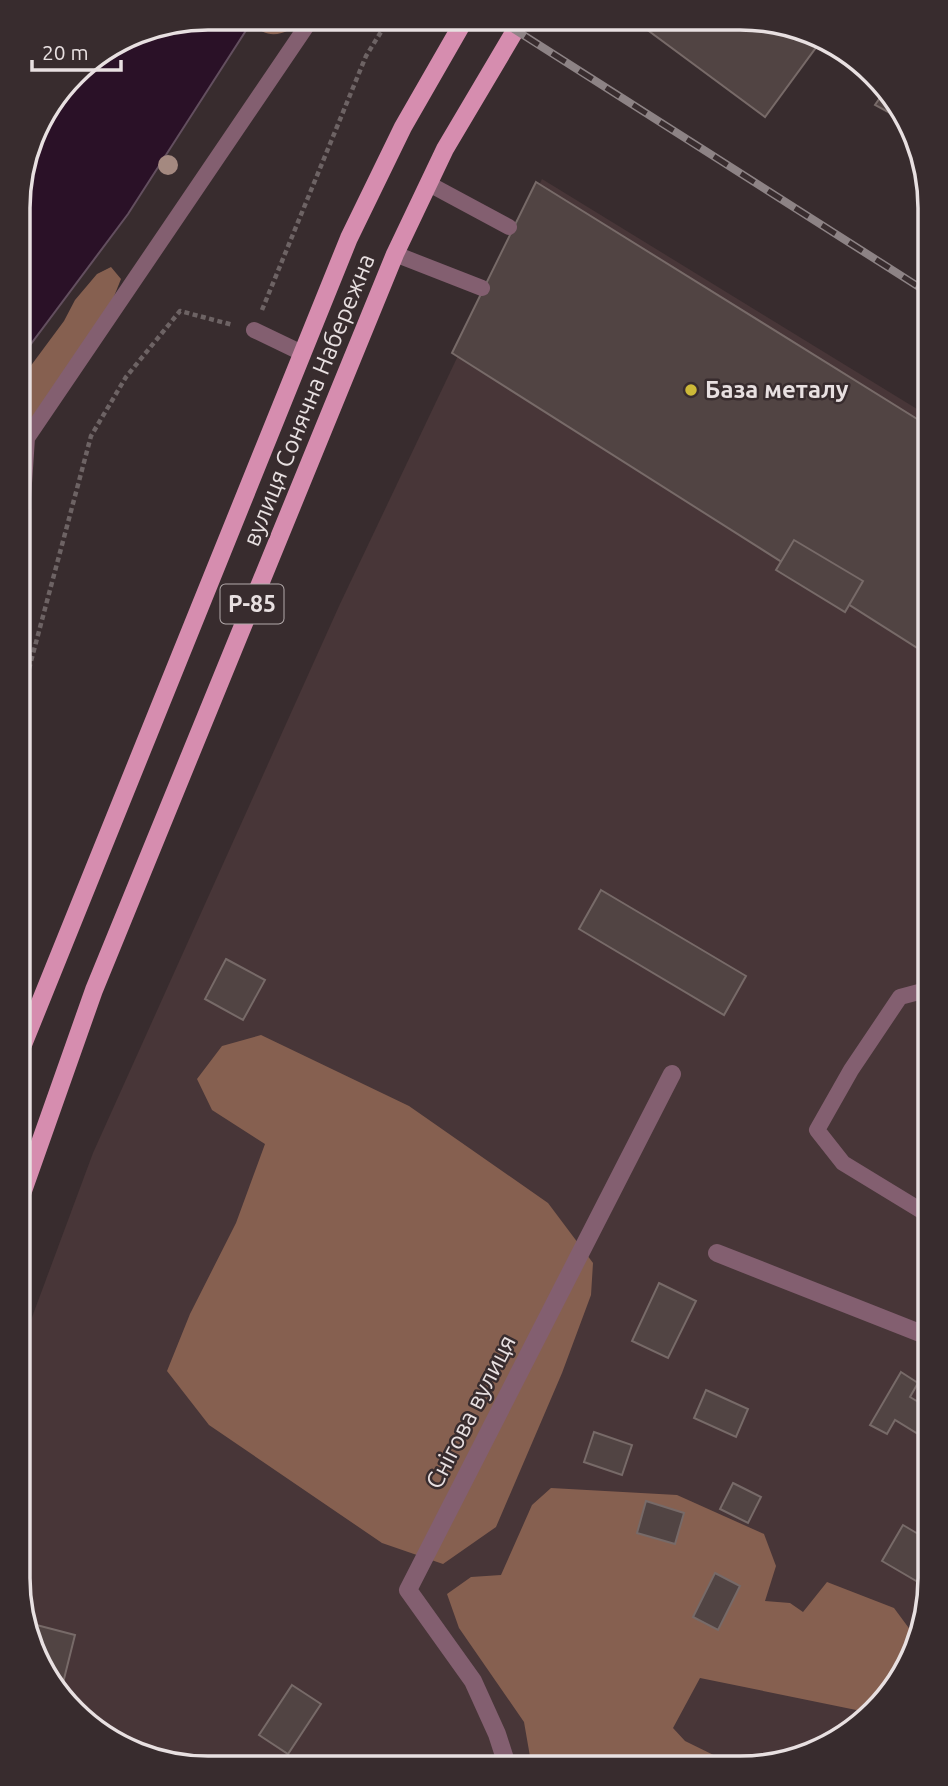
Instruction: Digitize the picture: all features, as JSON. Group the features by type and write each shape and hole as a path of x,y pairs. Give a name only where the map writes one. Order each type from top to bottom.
{"main road":[{"name":"вулиця Сонячна Набережна","path":"30,1026 349,238 403,127 459,30"},
{"name":"вулиця Сонячна Набережна","path":"30,1171 94,990 395,254 477,92 515,30"}],"street":[{"name":"Снігова вулиця","path":"504,1756 497,1734 472,1681 408,1590 672,1074"},
{"path":"717,1253 918,1332"}],"lane":[{"path":"30,434 304,30"},
{"path":"429,184 509,228"},
{"path":"395,254 482,288"},
{"path":"254,330 302,353"},
{"path":"918,992 900,997 851,1070 817,1130 843,1163 918,1209"}],"path":[{"path":"30,668 91,436 126,377 180,311 254,330 366,56 382,30"}],"shaded area":[{"path":"246,30 128,214 30,345 31,184 43,139 66,99 90,74 139,43 184,31"},
{"path":"261,30 288,30 276,34"},
{"path":"542,179 918,410 918,1590 909,1636 882,1687 858,1712 839,1726 798,1747 764,1755 741,1756 184,1755 139,1743 99,1720 66,1687 43,1647 33,1613 30,1579 30,1323 93,1153 340,604"},
{"path":"111,267 121,279 111,304 30,421 30,367 64,321 75,300 97,274"},
{"path":"261,1035 409,1106 548,1203 593,1263 591,1295 562,1373 496,1527 443,1564 382,1543 209,1425 167,1371 190,1314 236,1223 265,1144 212,1110 197,1079 222,1046"},
{"path":"551,1488 677,1495 764,1534 776,1566 765,1601 790,1603 803,1612 827,1582 894,1608 910,1630 909,1636 882,1687 859,1711 700,1678 673,1728 685,1741 716,1756 530,1756 524,1722 459,1628 447,1594 471,1577 501,1575 532,1505"}],"building":[{"path":"648,30 764,31 798,39 816,47 765,117"},
{"path":"880,98 891,113 875,105"},
{"name":"База металу","path":"536,182 918,420 918,648 452,353"},
{"path":"794,540 863,581 845,612 776,570"},
{"path":"601,890 746,976 724,1015 579,929"},
{"path":"226,959 265,980 243,1020 205,999"},
{"path":"659,1283 696,1301 668,1358 632,1341"},
{"path":"901,1372 918,1383 910,1397 918,1402 918,1434 895,1420 887,1434 870,1425"},
{"path":"706,1390 748,1409 736,1437 694,1418"},
{"path":"594,1432 632,1445 622,1475 584,1462"},
{"path":"733,1483 761,1497 748,1523 720,1509"},
{"path":"646,1501 684,1513 675,1544 637,1533"},
{"path":"903,1525 918,1534 918,1582 882,1561"},
{"path":"715,1573 740,1586 718,1630 693,1617"},
{"path":"36,1625 75,1635 63,1682 43,1647"},
{"path":"292,1685 321,1704 288,1754 259,1735"}],"railway":[{"path":"515,30 918,286"}],"place":[{"name":"База металу","path":"691,390"}]}
